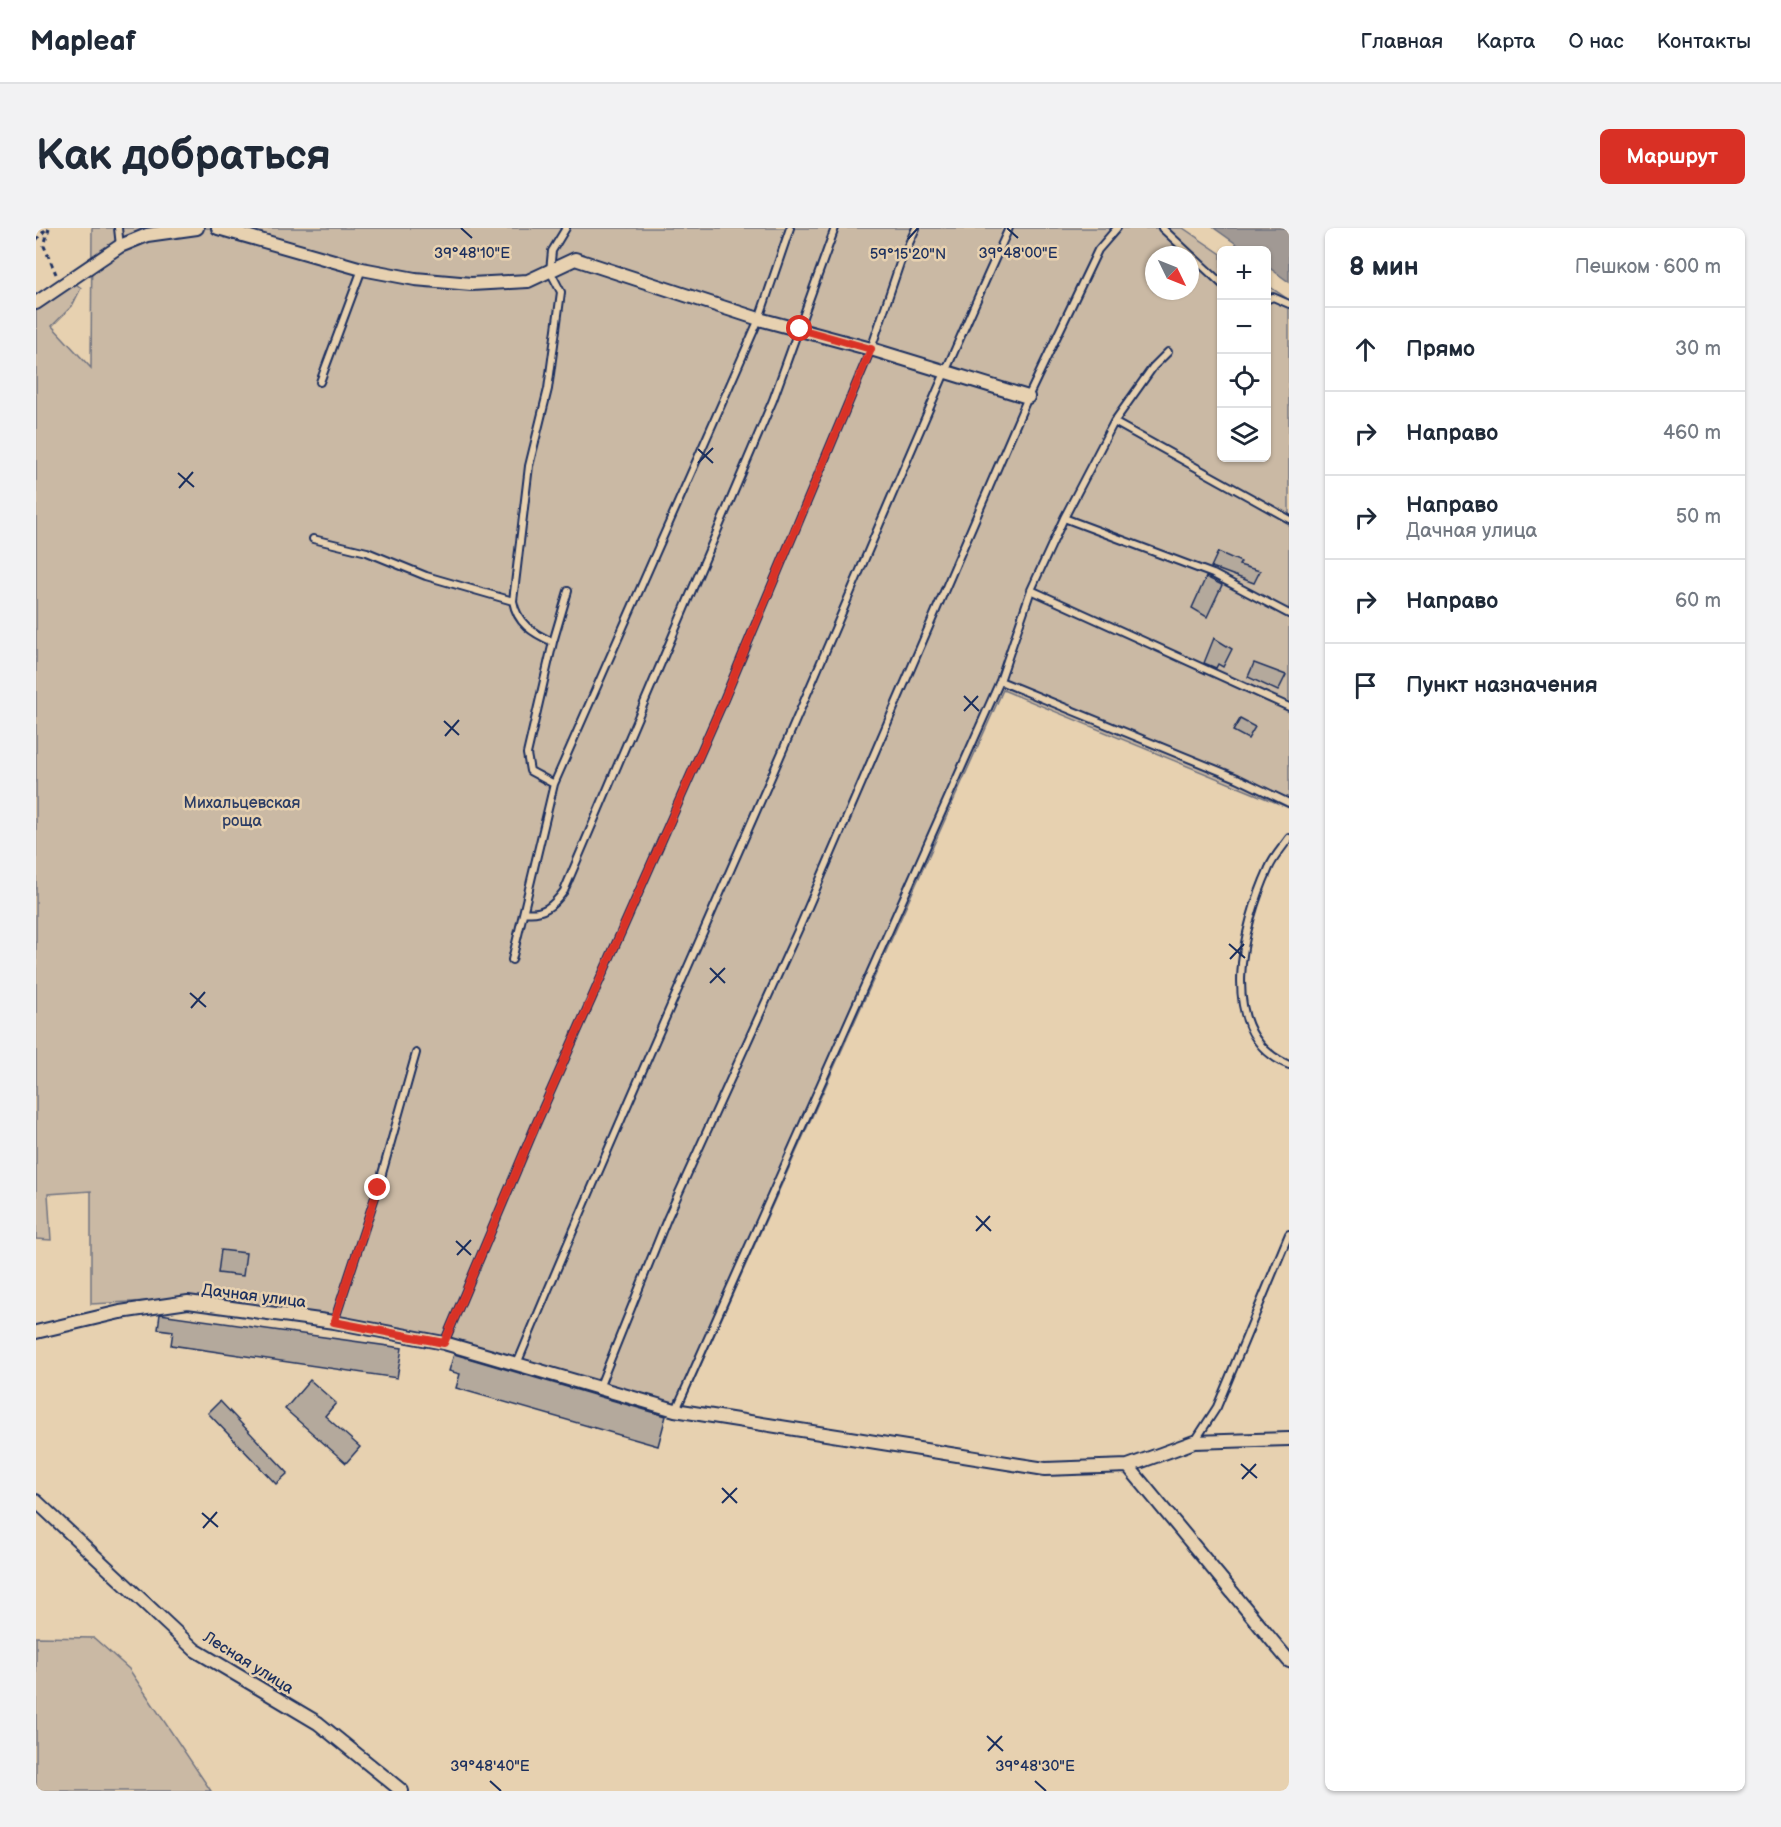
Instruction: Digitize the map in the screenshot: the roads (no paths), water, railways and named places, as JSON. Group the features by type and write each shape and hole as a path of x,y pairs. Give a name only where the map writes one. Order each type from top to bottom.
{"street":[{"path":"36,303 120,246 147,235 197,228"},
{"path":"218,228 362,269 415,279 471,284 528,281 575,259 590,262 759,319 871,349 1028,397"},
{"name":"Дачная улица","path":"36,1332 120,1312 188,1302 334,1322 444,1343 675,1410 1045,1469 1128,1466 1194,1442 1289,1439"},
{"path":"1128,1466 1289,1661"},
{"name":"Лесная улица","path":"36,1501 195,1650 318,1723 402,1791"}],"lane":[{"path":"118,228 120,246"},
{"path":"553,642 536,634 521,622 515,614 513,600 529,466 548,389 561,292 550,271 552,251 566,228"},
{"path":"512,960 554,784 759,319 790,228"},
{"path":"524,912 544,911 554,904 564,891 773,400 835,228"},
{"path":"444,1343 537,1122 723,702 871,349 900,263 916,228"},
{"path":"516,1364 607,1148 779,758 944,372 1009,228"},
{"path":"599,1388 668,1219 795,937 1028,397 1098,250 1117,228"},
{"path":"1162,228 1217,280"},
{"path":"320,382 362,269"},
{"path":"1271,298 1289,304"},
{"path":"675,1410 1000,681 1031,590 1064,518 1114,422 1153,367 1168,352"},
{"path":"1114,422 1289,519"},
{"path":"1064,518 1213,574 1289,614"},
{"path":"312,539 367,552 426,576 513,600"},
{"path":"1031,590 1289,707"},
{"path":"554,784 534,774 527,760 553,642 568,591"},
{"path":"1000,681 1237,778 1289,803"},
{"path":"1289,838 1269,867 1246,933 1241,977 1244,1016 1258,1043 1289,1065"},
{"path":"334,1322 378,1188 416,1053"},
{"path":"1194,1442 1217,1407 1289,1234"}],"park label":[{"name":"Михальцевская роща","path":"242,811"}]}
